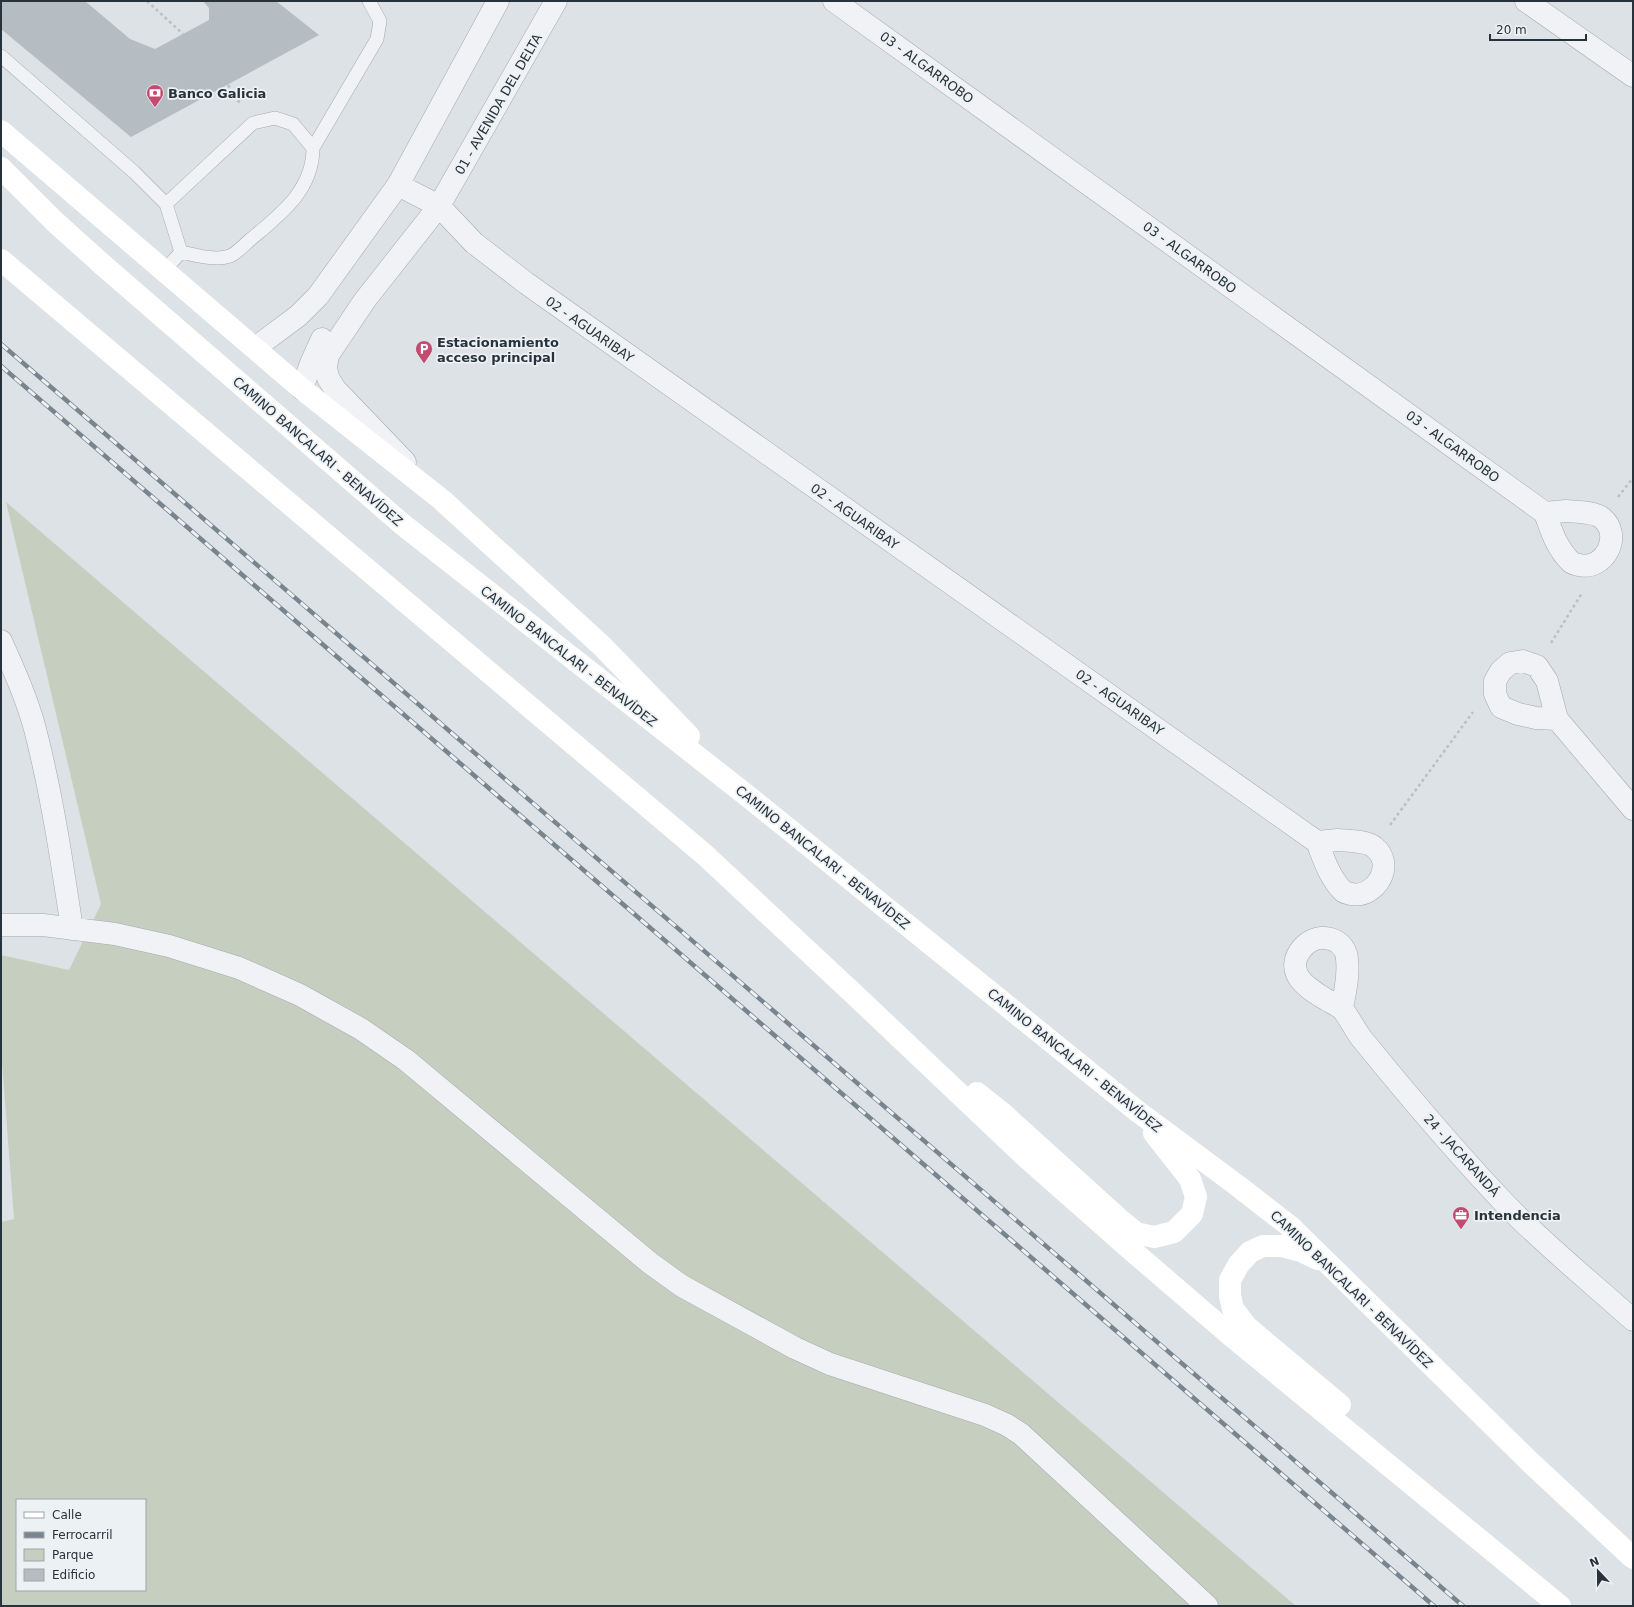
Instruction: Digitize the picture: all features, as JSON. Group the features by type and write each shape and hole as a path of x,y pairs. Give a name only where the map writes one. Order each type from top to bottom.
{"main road":[{"path":"1,131 302,389 442,500 602,646 750,798"},
{"name":"CAMINO BANCALARI - BENAVÍDEZ","path":"1,168 54,221 402,524 750,798 1137,1111 1292,1228 1529,1461 1633,1558"},
{"path":"1,260 705,855 1027,1158 1229,1334 1554,1601"},
{"path":"856,996 1001,1112 1119,1219 1136,1232 1154,1237 1174,1232 1192,1214 1196,1197 1190,1179 1137,1111"},
{"path":"1331,1266 1301,1251 1282,1246 1263,1246 1250,1252 1239,1264 1230,1280 1230,1296 1233,1309 1247,1327 1372,1433 1554,1601"}],"street":[{"path":"251,345 298,316 318,296 398,185 498,1"},
{"name":"01 - AVENIDA DEL DELTA","path":"442,500 335,389 328,378 326,367 328,354 365,300 439,206 556,1"},
{"name":"03 - ALGARROBO","path":"834,1 1545,513"},
{"path":"1526,1 1633,76"},
{"name":"02 - AGUARIBAY","path":"398,185 439,206 474,243 526,283 1317,842"},
{"name":"01 - AVENIDA DEL DELTA","path":"302,389 311,363 323,337 338,313 355,292 439,206"},
{"path":"1545,513 1585,513 1602,518 1610,529 1612,542 1607,554 1598,562 1586,567 1572,563 1560,549 1545,513"},
{"path":"1,641 17,677 35,728 58,835 72,929"},
{"path":"1557,719 1536,718 1518,714 1501,707 1494,694 1495,681 1501,671 1510,663 1523,661 1537,666 1547,681 1557,719 1633,809"},
{"path":"1338,840 1357,842 1374,847 1383,858 1384,872 1379,883 1370,891 1358,895 1344,892 1332,878 1317,842 1338,840"},
{"path":"1,924 43,925 115,934 169,946 239,968 300,995 361,1029 406,1060 650,1263 682,1286 795,1348 830,1364 986,1415 1007,1425 1021,1434 1207,1606"},
{"name":"24 - JACARANDÁ","path":"1342,1008 1361,1037 1465,1161 1514,1212 1633,1320"}],"lane":[{"path":"181,252 210,258 230,256 272,221 293,201 307,180 313,161 313,148 377,39 380,21 369,1"},
{"path":"1,56 134,172 166,204 181,252"},
{"path":"166,204 253,124 275,118 293,124 313,148"},
{"path":"164,271 181,252"}],"path":[{"path":"147,1 182,34"},
{"path":"1537,666 1607,554"},
{"path":"1374,847 1495,681"}],"green space":[{"path":"6,502 1296,1606 1,1606 1,1222 14,1219 1,1049 1,955 69,970 101,904"}],"building":[{"path":"1,1 85,1 130,39 155,49 209,20 209,8 203,1 276,1 319,35 131,137 1,29"}],"railway":[{"path":"1,344 1463,1606"},
{"path":"1,366 1434,1606"}],"place":[{"name":"Banco Galicia","path":"155,108"},
{"name":"Estacionamiento acceso principal","path":"424,364"},
{"name":"Intendencia","path":"1461,1230"}]}
